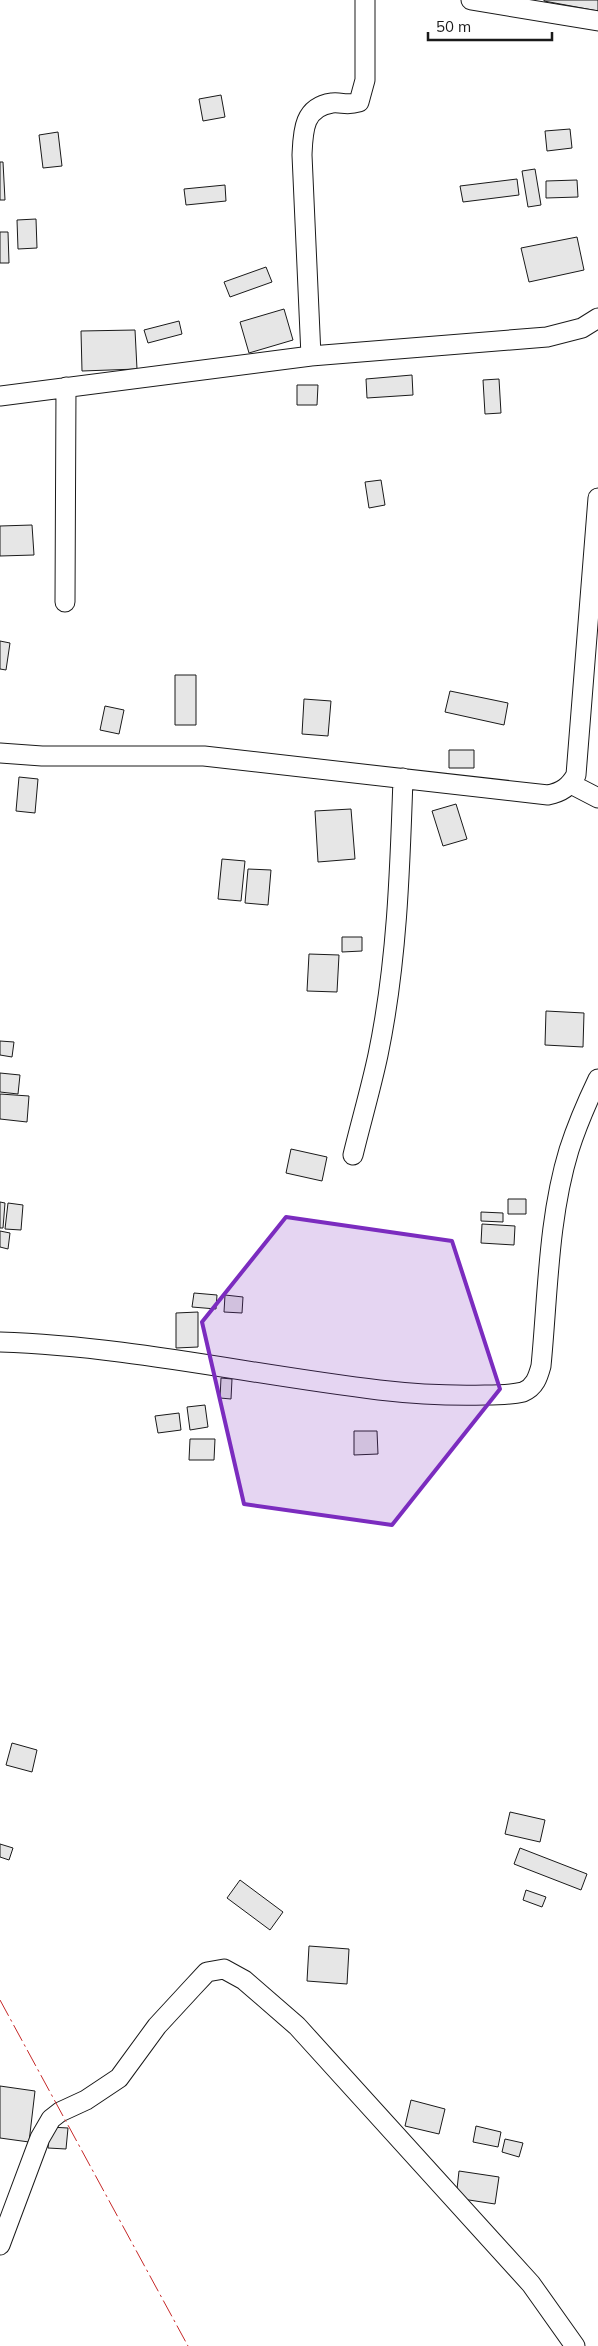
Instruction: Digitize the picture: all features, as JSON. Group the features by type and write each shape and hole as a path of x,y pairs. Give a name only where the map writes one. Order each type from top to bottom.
{"street":[{"path":"311,356 302,155 304,127 315,109 333,103 348,105 360,102 365,80 365,0"},
{"path":"472,0 598,21"},
{"path":"0,396 311,356 547,337 582,328 598,318"},
{"path":"65,602 66,387"},
{"path":"0,752 42,756 204,756 548,794 564,790 576,775 598,498"},
{"path":"353,1155 378,1054 391,968 399,886 403,778"},
{"path":"570,784 598,798"},
{"path":"0,1342 87,1346 331,1384 409,1393 461,1396 510,1394 524,1391 533,1386 541,1366 556,1214 562,1175 581,1116 598,1079"},
{"path":"0,2245 40,2138 51,2118 86,2100 119,2078 172,2010 207,1972 224,1969 244,1980 297,2026 531,2284 575,2346"}],"highlighted area":[{"path":"286,1217 452,1241 500,1389 392,1525 244,1504 202,1322"}],"building":[{"path":"598,0 598,11 544,1"},
{"path":"221,95 225,117 203,121 199,99"},
{"path":"570,129 572,148 547,151 545,131"},
{"path":"58,132 62,166 43,168 39,135"},
{"path":"0,162 3,162 5,200 0,200"},
{"path":"535,169 541,205 528,207 522,171"},
{"path":"517,179 519,195 463,202 460,186"},
{"path":"577,180 578,197 546,198 546,181"},
{"path":"225,185 226,201 186,205 184,189"},
{"path":"36,219 37,248 18,249 17,220"},
{"path":"0,232 8,232 9,263 0,263"},
{"path":"577,237 584,270 529,282 521,248"},
{"path":"266,267 272,282 230,297 224,282"},
{"path":"284,309 293,340 249,353 240,322"},
{"path":"179,321 182,334 148,343 144,330"},
{"path":"135,330 137,369 82,371 81,331"},
{"path":"412,375 413,395 367,398 366,379"},
{"path":"499,379 501,413 485,414 483,380"},
{"path":"297,385 318,385 317,405 297,405"},
{"path":"381,480 385,505 369,508 365,482"},
{"path":"32,525 34,555 0,556 0,526"},
{"path":"0,641 10,643 6,670 0,669"},
{"path":"175,675 196,675 196,725 175,725"},
{"path":"450,691 508,703 504,725 445,712"},
{"path":"304,699 331,701 328,736 302,734"},
{"path":"105,706 124,710 119,734 100,730"},
{"path":"449,750 474,750 474,768 449,768"},
{"path":"19,777 38,779 35,813 16,811"},
{"path":"456,804 467,839 443,846 432,811"},
{"path":"351,809 355,859 318,862 315,811"},
{"path":"222,859 245,861 241,901 218,899"},
{"path":"248,869 271,870 268,905 245,903"},
{"path":"342,937 362,937 362,951 342,952"},
{"path":"309,954 339,955 337,992 307,991"},
{"path":"546,1011 584,1013 583,1047 545,1045"},
{"path":"0,1041 14,1042 12,1057 0,1055"},
{"path":"0,1073 20,1075 18,1094 0,1092"},
{"path":"0,1094 29,1096 27,1122 0,1119"},
{"path":"291,1149 327,1157 322,1181 286,1173"},
{"path":"508,1199 526,1199 526,1214 508,1214"},
{"path":"0,1202 5,1203 3,1228 0,1228"},
{"path":"8,1203 23,1205 21,1230 5,1229"},
{"path":"481,1212 503,1213 503,1222 481,1221"},
{"path":"482,1224 515,1226 514,1245 481,1243"},
{"path":"0,1231 10,1233 8,1249 0,1247"},
{"path":"194,1293 217,1295 216,1309 192,1307"},
{"path":"225,1295 243,1297 242,1313 224,1312"},
{"path":"198,1312 198,1347 176,1348 176,1313"},
{"path":"221,1378 232,1379 231,1399 220,1398"},
{"path":"205,1405 208,1427 190,1430 187,1407"},
{"path":"179,1413 181,1430 158,1433 155,1416"},
{"path":"354,1431 377,1431 378,1454 354,1455"},
{"path":"190,1439 215,1439 214,1460 189,1460"},
{"path":"12,1743 37,1750 32,1772 6,1765"},
{"path":"510,1812 545,1820 540,1842 505,1834"},
{"path":"0,1844 13,1848 9,1860 0,1857"},
{"path":"520,1848 587,1874 581,1890 514,1864"},
{"path":"240,1880 283,1912 270,1930 227,1898"},
{"path":"526,1890 546,1897 542,1907 523,1900"},
{"path":"309,1946 349,1949 347,1984 307,1981"},
{"path":"0,2086 35,2091 29,2142 0,2138"},
{"path":"411,2100 445,2109 439,2134 405,2126"},
{"path":"476,2126 501,2132 498,2147 473,2142"},
{"path":"50,2127 68,2128 66,2149 48,2148"},
{"path":"505,2139 523,2143 519,2157 502,2152"},
{"path":"459,2171 499,2177 495,2204 456,2198"}],"power":[{"path":"0,2000 188,2346"}]}
